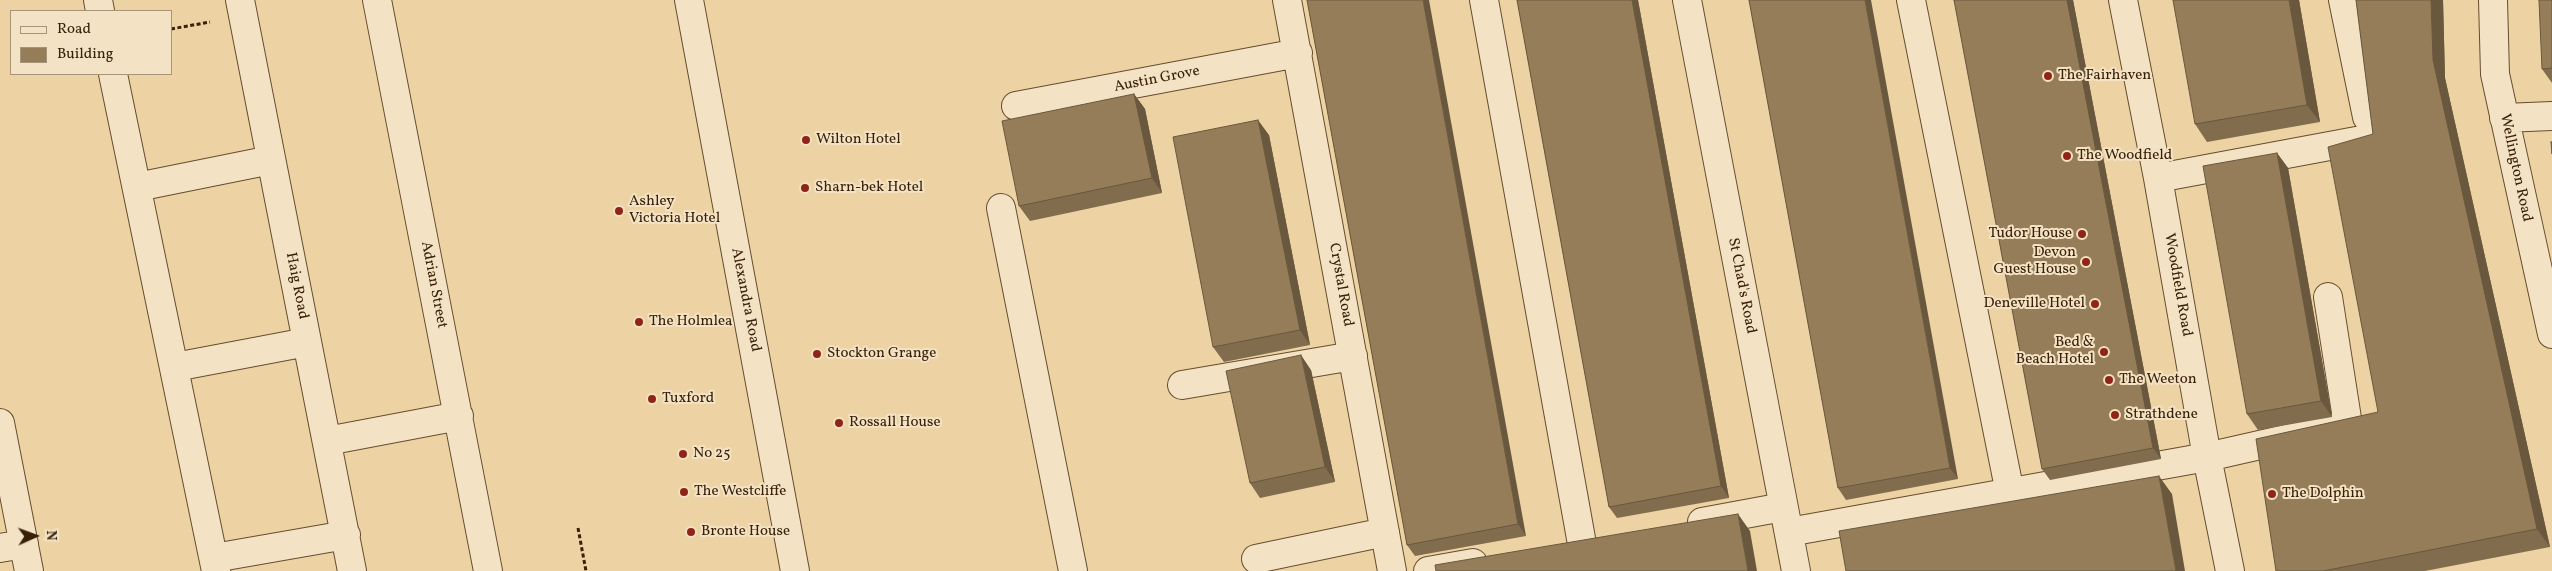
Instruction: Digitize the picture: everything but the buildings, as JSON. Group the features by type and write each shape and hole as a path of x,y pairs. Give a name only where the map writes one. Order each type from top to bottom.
{"street":[{"name":"Adrian Street","path":"377,0 488,571"},
{"name":"Alexandra Road","path":"689,0 795,571"},
{"name":"Crystal Road","path":"1287,0 1392,571"},
{"path":"1484,0 1582,544"},
{"name":"St Chad's Road","path":"1687,0 1796,571"},
{"path":"1911,0 2010,493"},
{"name":"Woodfield Road","path":"2123,0 2158,178 2207,457 2230,571"},
{"path":"2158,178 2369,128 2343,0"},
{"name":"Wellington Road","path":"2493,0 2495,74 2552,334"},
{"name":"Haig Road","path":"241,8 352,571"},
{"name":"Austin Grove","path":"1016,106 1298,54"},
{"path":"113,75 215,565 346,535"},
{"path":"2504,118 2552,116"},
{"path":"137,188 271,160"},
{"path":"1001,208 1073,571"},
{"path":"1676,527 1786,519 2010,493 2207,457 2348,425 2328,297"},
{"path":"175,367 307,342"},
{"path":"1182,385 1353,356"},
{"path":"327,441 458,416"},
{"path":"0,424 12,546 29,571"},
{"path":"1256,559 1385,532"},
{"path":"1554,549 1610,539"},
{"path":"1428,571 1499,559"}],"path":[{"path":"172,29 241,8"},
{"path":"578,528 586,571"}],"place":[{"name":"The Fairhaven","path":"2048,76"},
{"name":"Wilton Hotel","path":"806,140"},
{"name":"The Woodfield","path":"2067,156"},
{"name":"Sharn-bek Hotel","path":"805,188"},
{"name":"Ashley Victoria Hotel","path":"619,211"},
{"name":"Tudor House","path":"2082,234"},
{"name":"Devon Guest House","path":"2086,262"},
{"name":"Deneville Hotel","path":"2095,304"},
{"name":"The Holmlea","path":"639,322"},
{"name":"Bed & Beach Hotel","path":"2104,352"},
{"name":"Stockton Grange","path":"817,354"},
{"name":"The Weeton","path":"2109,380"},
{"name":"Tuxford","path":"652,399"},
{"name":"Strathdene","path":"2115,415"},
{"name":"Rossall House","path":"839,423"},
{"name":"No 25","path":"683,454"},
{"name":"The Westcliffe","path":"684,492"},
{"name":"The Dolphin","path":"2272,494"},
{"name":"Bronte House","path":"691,532"}]}
